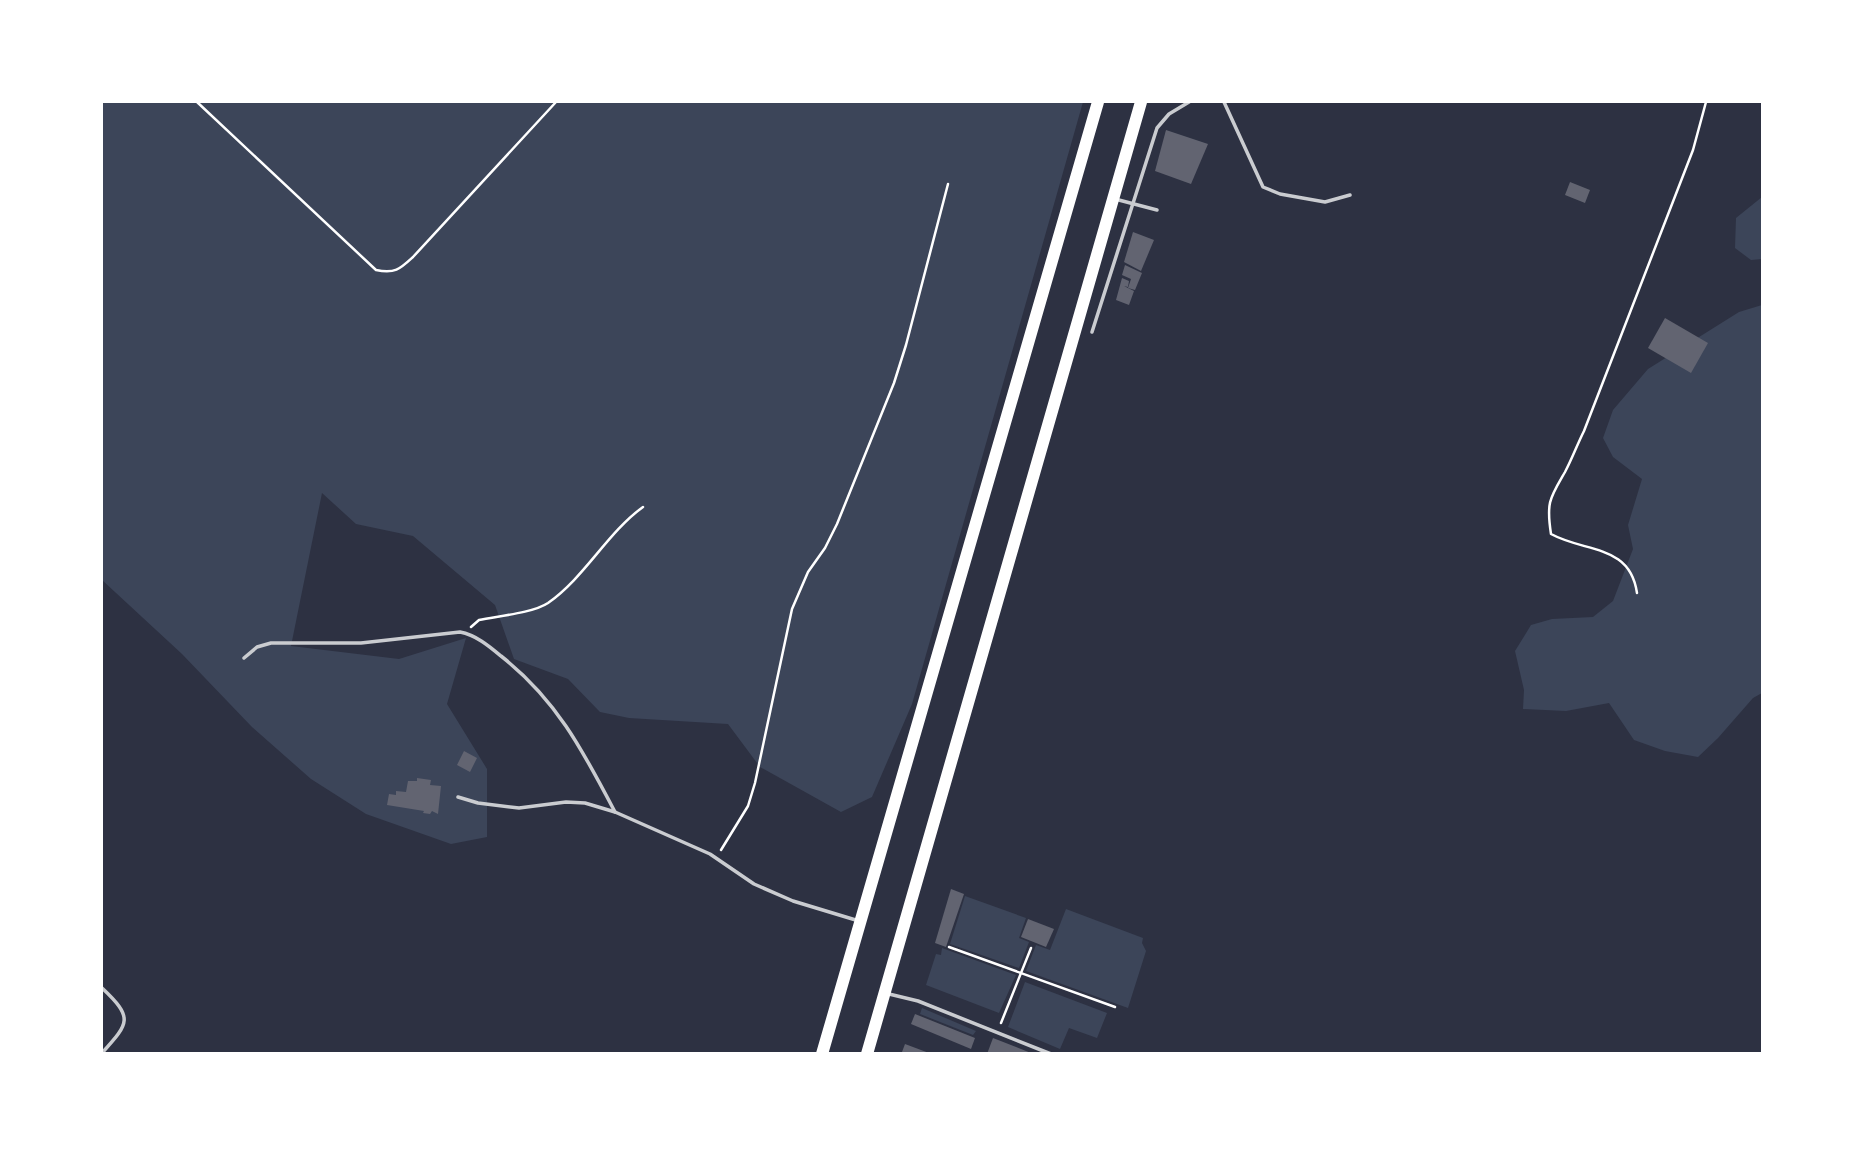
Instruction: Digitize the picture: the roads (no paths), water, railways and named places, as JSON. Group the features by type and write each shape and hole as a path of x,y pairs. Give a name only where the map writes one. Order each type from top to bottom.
{"highway":[{"path":"822,1054 1098,102"},
{"path":"867,1054 1141,102"}],"lane":[{"path":"1093,331 1157,128 1169,114 1189,102"},
{"path":"1224,102 1263,187 1280,194 1325,202 1350,195"},
{"path":"1113,198 1157,211"},
{"path":"244,658 257,647 271,643 361,643 468,633 530,680 555,708 581,746 615,812"},
{"path":"458,797 478,803 519,808 566,802 585,803 615,812 715,858 754,884 793,901 860,922"},
{"path":"102,988 121,1007 124,1027 102,1053"},
{"path":"885,993 918,1002 1051,1054"}]}
